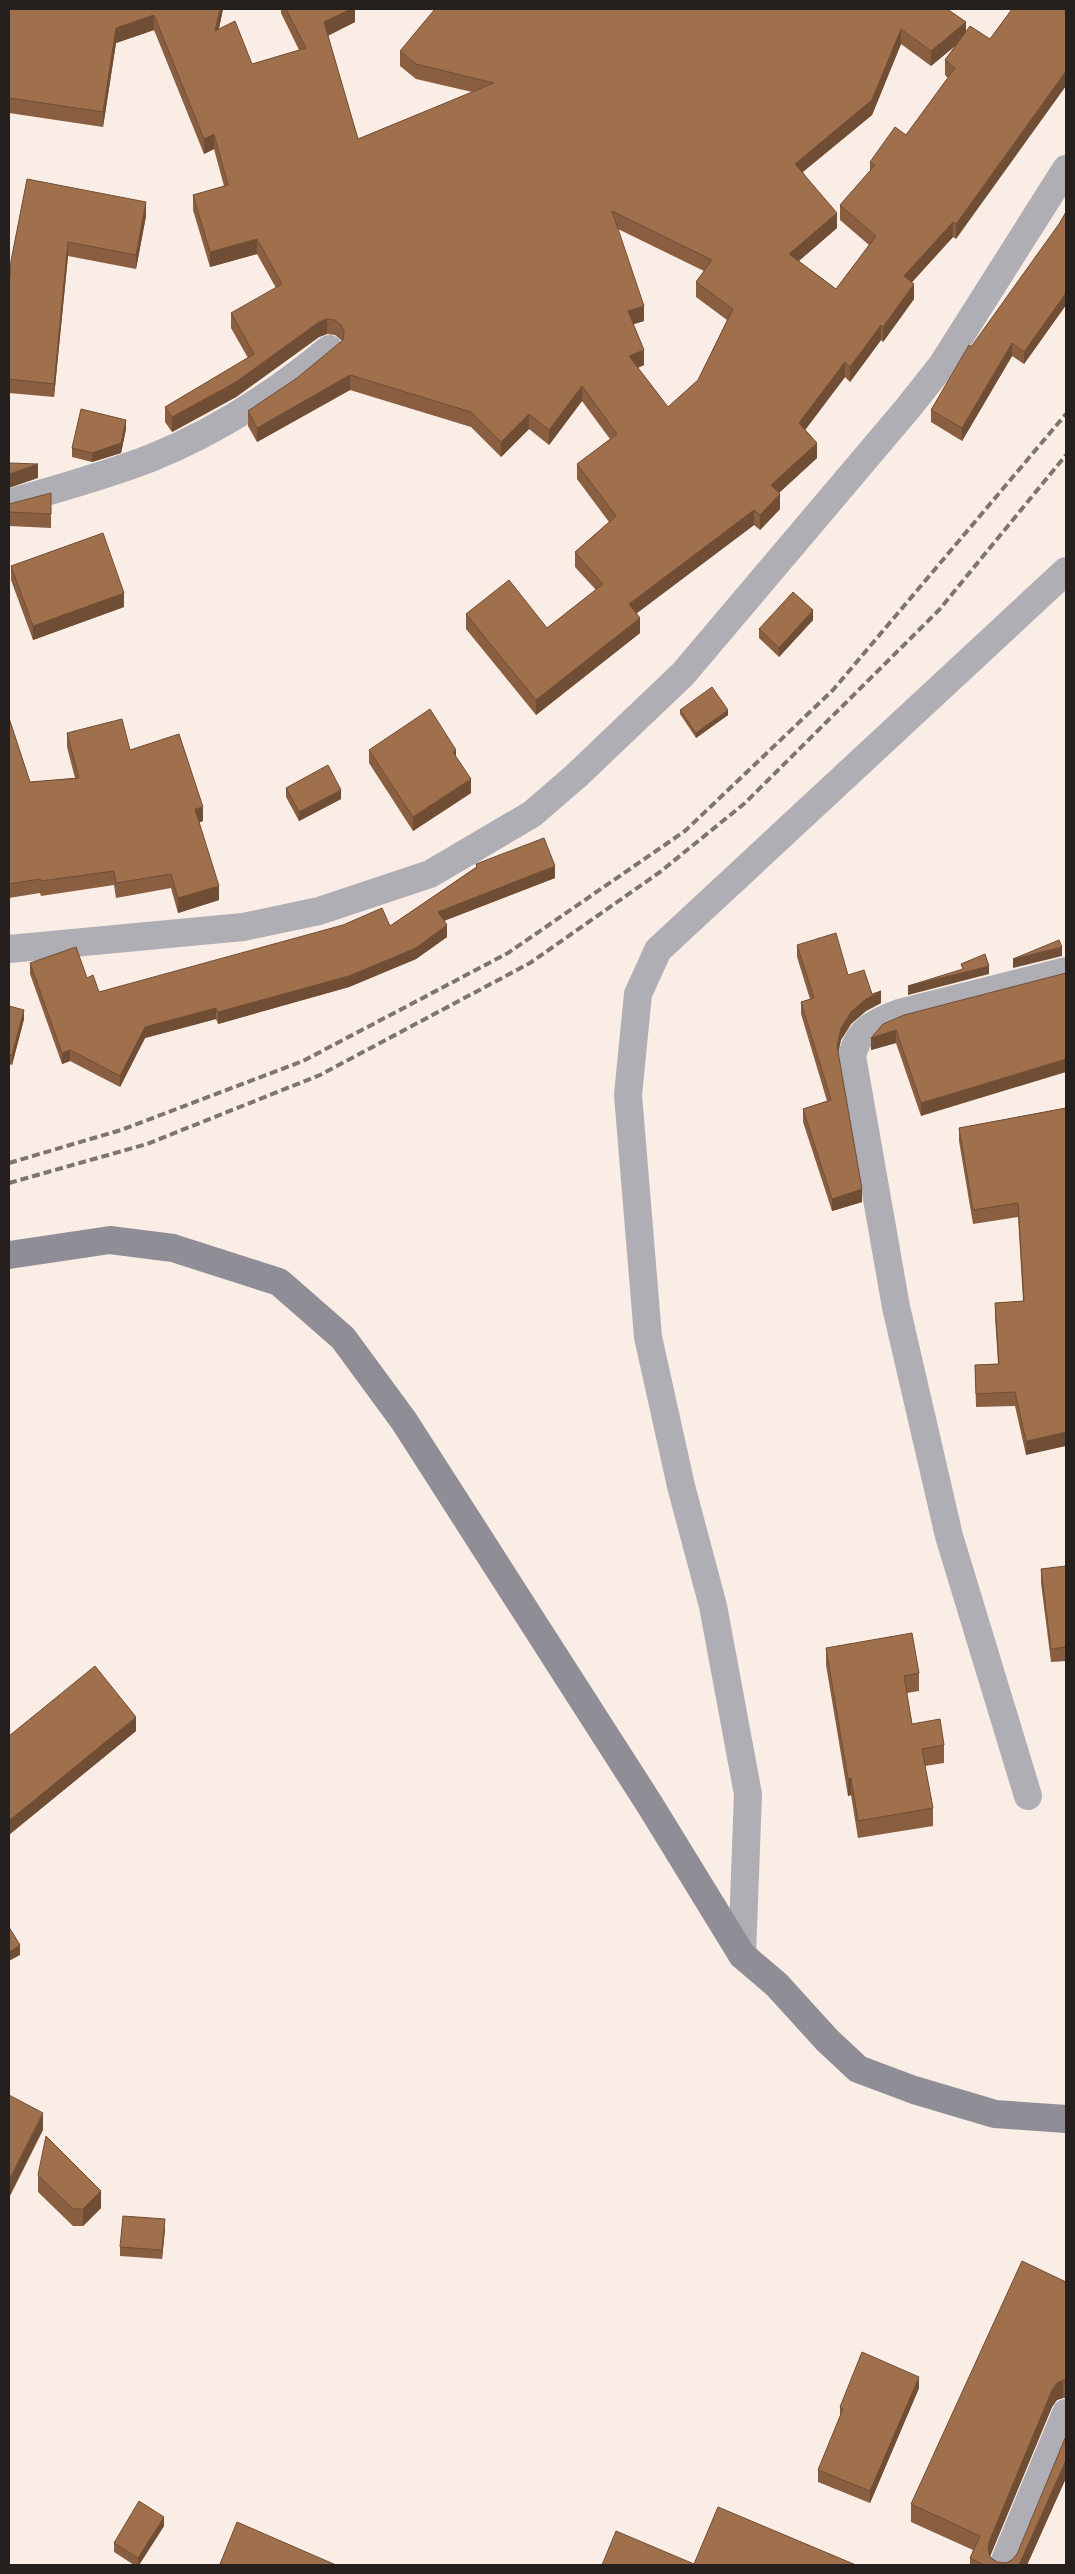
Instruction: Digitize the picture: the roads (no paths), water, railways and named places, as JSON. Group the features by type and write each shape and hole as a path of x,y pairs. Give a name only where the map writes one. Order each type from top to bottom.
{"main road":[{"path":"9,1255 110,1240 172,1248 278,1282 343,1338 404,1421 650,1805 742,1955 778,1985 827,2040 858,2069 914,2090 995,2114 1066,2119"}],"street":[{"path":"9,949 243,927 319,911 430,874 532,814 576,776 683,674 908,408 942,365 1066,169"},
{"path":"9,503 151,458 204,433 290,381 329,349"},
{"path":"742,1955 748,1794 713,1606 681,1486 648,1337 628,1095 638,994 658,950 1066,571"},
{"path":"1028,1796 949,1536 896,1308 852,1056 856,1042 874,1022 898,1013 1066,971"},
{"path":"1003,2565 1066,2413"}],"railway":[{"path":"9,1163 121,1130 303,1061 508,953 685,831 833,690 1066,414"},
{"path":"9,1183 147,1144 320,1075 530,963 660,872 745,803 939,610 1066,455"}]}
